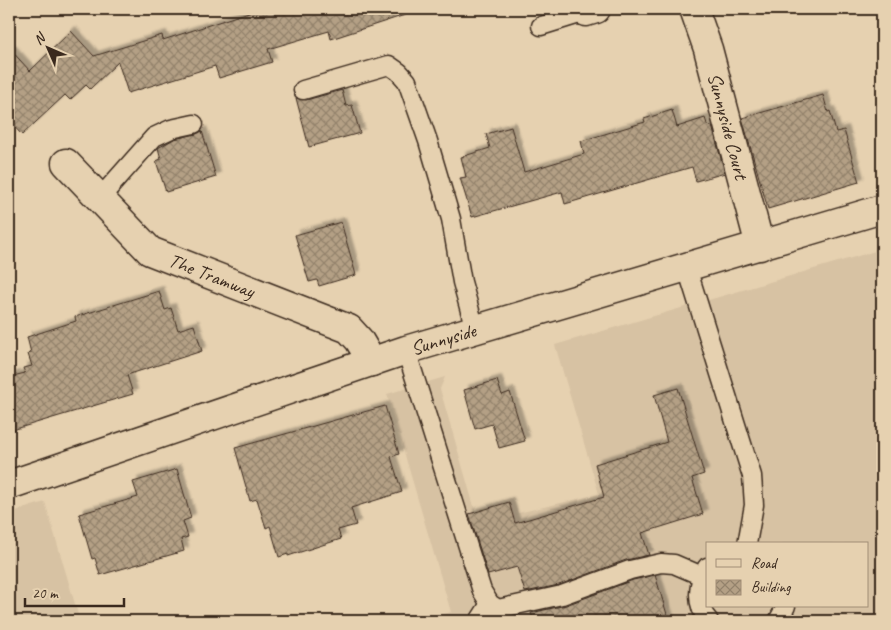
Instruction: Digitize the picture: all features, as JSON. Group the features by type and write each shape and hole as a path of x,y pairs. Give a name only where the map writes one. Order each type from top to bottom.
{"street":[{"name":"Sunnyside Court","path":"694,9 708,48 760,246"},
{"name":"The Tramway","path":"66,163 150,252 349,329 359,340 372,362"},
{"name":"Sunnyside","path":"9,484 406,350 882,209"}],"lane":[{"path":"541,26 591,10"},
{"path":"302,90 389,66 399,72 407,81 428,141 451,219 462,282 475,329"},
{"path":"100,198 154,137 170,129 194,124"},
{"path":"687,268 752,476 754,505 747,542"},
{"path":"406,350 482,591 490,604 498,609 562,595 630,570 661,563 674,564 705,571 699,586 699,598 702,609 709,621"},
{"path":"479,621 490,604"},
{"path":"778,621 785,608"}],"shaded area":[{"path":"882,249 882,621 422,621 451,612 387,394 445,377 440,389 475,510 513,497 518,513 599,494 555,345"},
{"path":"45,502 80,621 9,621 9,513"}],"building":[{"path":"258,9 407,9 408,14 331,39 329,31 268,49 272,62 219,78 215,66 128,93 118,62 90,89 86,85 70,100 65,95 22,135 9,121 9,48 30,71 71,31 94,56 162,35 163,40"},
{"path":"342,90 346,106 352,105 360,133 309,147 296,98 306,100"},
{"path":"823,95 836,132 844,130 859,182 768,209 742,118"},
{"path":"672,110 677,127 705,118 708,127 712,126 725,173 696,181 692,167 565,204 562,192 472,217 460,178 466,177 461,157 490,148 486,134 511,127 524,172 584,154 581,141 645,122 644,119"},
{"path":"202,131 216,177 166,192 156,161 161,159 158,148 174,139"},
{"path":"341,222 356,275 319,286 317,280 309,282 295,235"},
{"path":"159,291 165,310 171,308 178,330 194,325 202,351 127,375 133,394 9,431 9,377 25,373 23,368 32,366 28,354 31,353 27,337 76,321 75,317"},
{"path":"497,380 502,395 510,392 525,441 499,448 492,424 475,429 464,390"},
{"path":"678,388 704,474 692,478 703,514 642,533 649,555 626,560 559,585 525,592 517,567 488,575 469,514 509,502 515,523 604,497 595,464 667,442 654,395"},
{"path":"385,406 399,454 391,457 402,492 351,508 356,525 338,530 341,539 288,556 288,554 279,557 270,526 266,528 257,499 250,501 235,448"},
{"path":"177,469 191,518 183,521 188,537 181,539 184,551 100,575 95,558 92,559 79,514 138,497 133,482"},
{"path":"655,575 669,621 534,621 531,613 566,605 633,580"}]}
